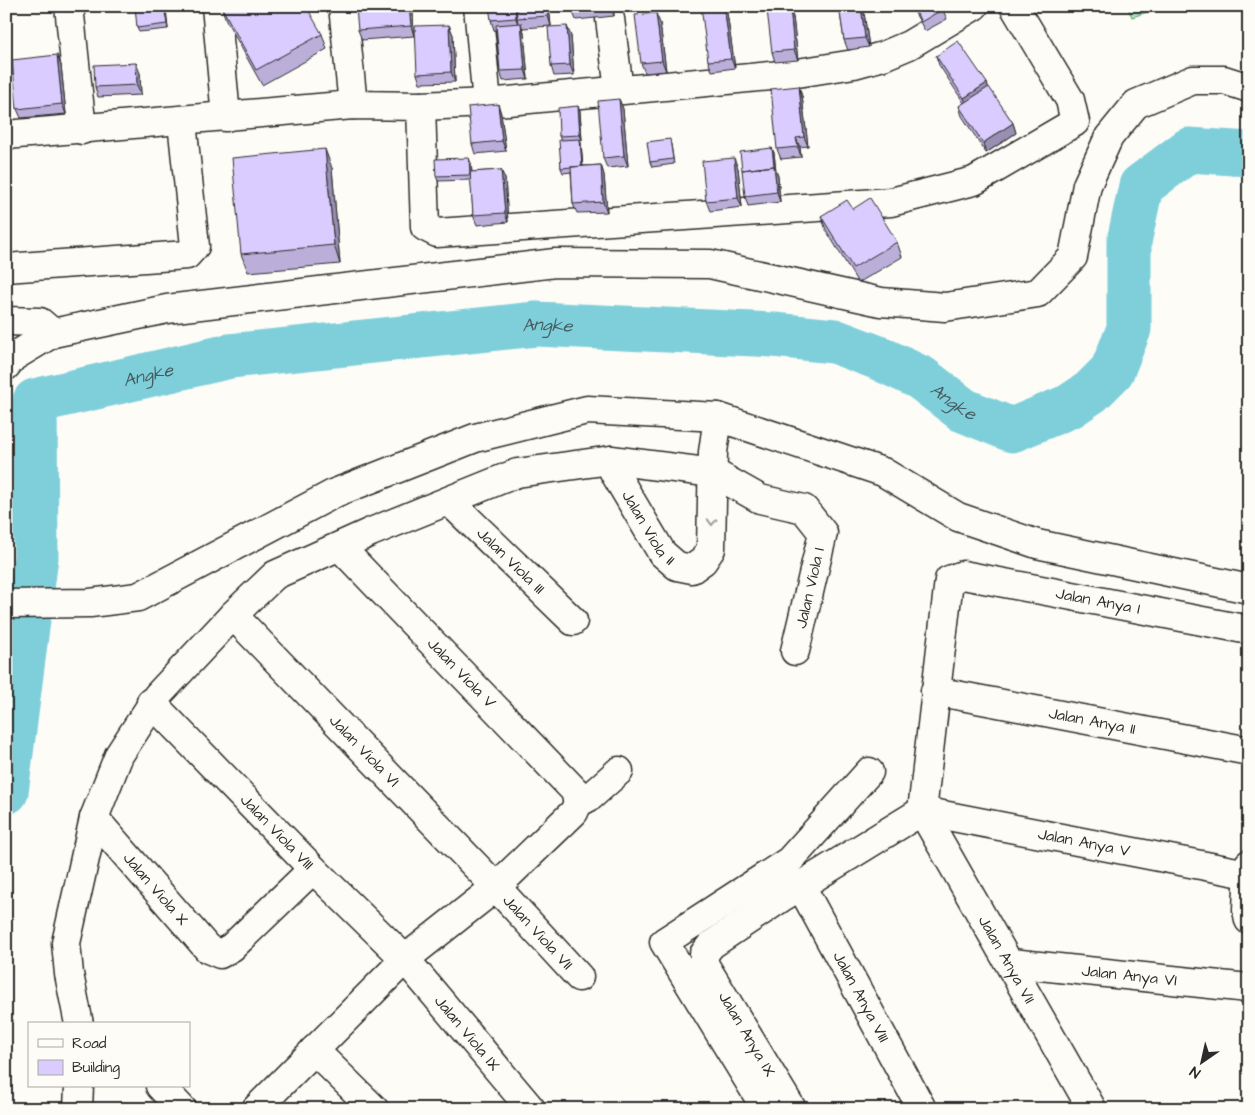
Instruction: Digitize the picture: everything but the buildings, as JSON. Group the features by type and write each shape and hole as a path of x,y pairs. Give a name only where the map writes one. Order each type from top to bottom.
{"street":[{"path":"69,6 82,130"},
{"path":"216,6 226,117"},
{"path":"343,6 353,105"},
{"path":"478,6 487,103"},
{"path":"6,135 182,122 353,105 421,106 487,103 791,74 854,64 883,56 910,45 974,6"},
{"path":"421,106 425,227 437,233 891,202 974,181 1075,122 1070,100 1014,6"},
{"path":"610,19 619,90"},
{"path":"6,366 13,357 53,333 167,309 556,263 710,264 881,302 945,307 1038,293 1073,257 1087,185 1109,137 1136,104 1193,80 1224,80 1249,88"},
{"path":"6,268 187,255 195,246 182,122"},
{"path":"6,321 40,322 53,333"},
{"path":"6,604 90,603 138,597 336,493 476,438 587,410 718,417 883,472 958,517 1037,544 1249,589"},
{"path":"83,1021 69,974 66,942 94,818 119,755 151,702 233,615 275,575 371,532 517,473 611,460 714,473 713,452 718,417"},
{"name":"Jalan Viola II","path":"611,460 614,472 662,553 677,566 692,568 702,561 711,549 714,473"},
{"name":"Jalan Viola I","path":"714,473 760,499 804,509 823,533 795,651"},
{"name":"Jalan Viola III","path":"449,502 573,621"},
{"name":"Jalan Viola V","path":"340,547 575,791 578,802"},
{"name":"Jalan Anya I","path":"935,691 949,580 962,575 1249,630"},
{"name":"Jalan Viola VI","path":"233,615 496,887"},
{"path":"801,886 922,811 935,691"},
{"name":"Jalan Anya II","path":"935,691 1249,750"},
{"name":"Jalan Viola VIII","path":"151,702 313,869 405,959"},
{"path":"256,1109 405,959 496,887 574,812 578,802 591,796 619,771"},
{"path":"766,1109 664,942 789,861 870,772"},
{"name":"Jalan Anya V","path":"922,811 1248,869"},
{"name":"Jalan Anya VII","path":"922,811 1092,1109"},
{"name":"Jalan Viola X","path":"94,818 208,949 220,954 232,947 313,869"},
{"path":"1248,869 1249,920"},
{"name":"Jalan Anya IX","path":"792,1109 703,959 710,945 801,886"},
{"name":"Jalan Anya VIII","path":"801,886 922,1109"},
{"name":"Jalan Viola VII","path":"496,887 579,977"},
{"name":"Jalan Viola IX","path":"405,959 528,1108"},
{"name":"Jalan Anya VI","path":"1010,963 1249,988"},
{"path":"1249,988 1249,994"},
{"path":"314,1050 374,1109"},
{"path":"78,1109 79,1088"},
{"path":"162,1088 182,1109"}],"green space":[{"path":"1127,6 1166,6 1132,17"}],"waterway":[{"name":"Angke","path":"6,792 36,557 35,401 230,356 536,324 774,335 834,341 879,358 921,378 963,410 1012,430 1070,406 1091,392 1112,371 1129,329 1129,242 1141,186 1189,150 1249,154"}]}
